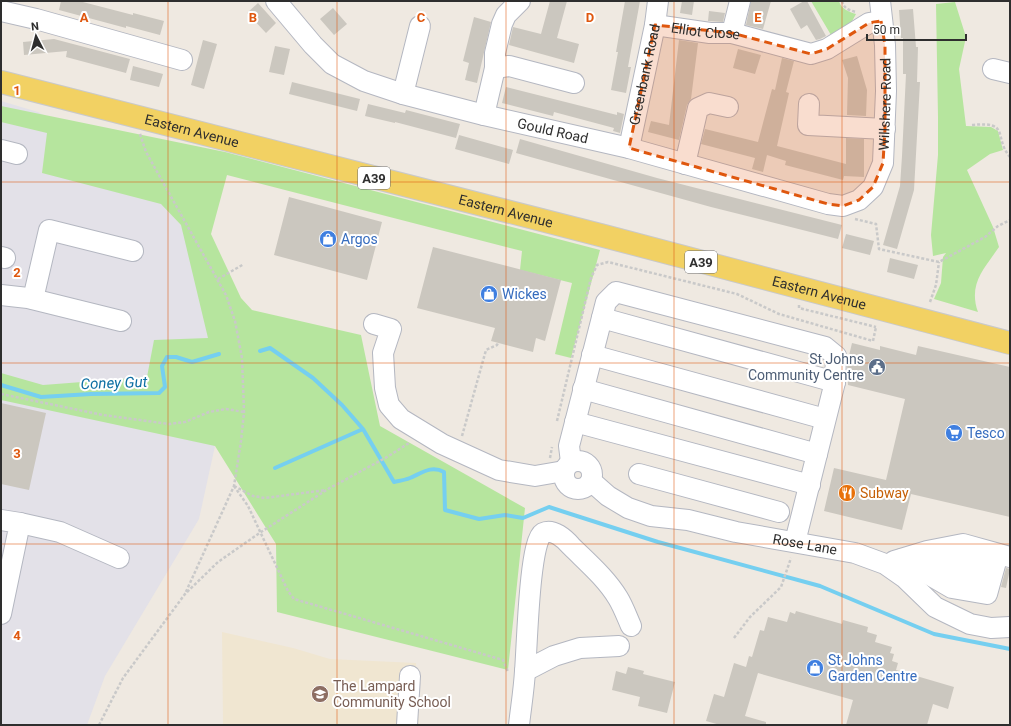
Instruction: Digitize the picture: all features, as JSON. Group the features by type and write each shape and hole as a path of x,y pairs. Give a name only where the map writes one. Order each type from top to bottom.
{"main road":[{"name":"Eastern Avenue","path":"1,82 604,236 1010,343"}],"street":[{"name":"Gould Road","path":"276,1 313,45 332,64 364,81 403,94 484,115 629,148 828,204 851,203"},
{"path":"484,115 502,67 495,53 502,24 506,15 520,1"},
{"name":"Greenbank Road","path":"629,148 655,24 658,1"},
{"path":"732,33 740,1"},
{"name":"Willshere Road","path":"851,203 873,187 883,163 885,129 885,45 881,21 880,1"},
{"path":"1,11 36,10 182,60"},
{"name":"Elliot Close","path":"655,24 710,33 732,33 811,54 827,49 869,23 881,21"},
{"path":"403,94 420,26"},
{"path":"502,67 574,83"},
{"path":"685,164 698,108 709,103 728,107"},
{"path":"809,104 808,125 885,129"},
{"path":"33,299 49,230 133,251"},
{"path":"374,324 391,329 384,353 385,388 389,405 401,419 458,452 499,470 535,476 568,467 569,446 606,302 616,292 826,347 836,356 835,382 796,542"},
{"path":"5,296 33,299 121,321"},
{"path":"602,318 835,382"},
{"path":"592,355 825,419"},
{"path":"583,389 817,454"},
{"path":"575,422 810,485"},
{"path":"669,482 677,450"},
{"name":"Rose Lane","path":"568,467 566,482 574,488 582,488 591,481 608,496 628,508 651,516 688,520 736,532 898,560 905,578 935,607 970,624 992,628 1010,627"},
{"path":"640,474 779,512"},
{"path":"1,520 60,532 119,558"},
{"path":"1,614 20,523"},
{"path":"520,725 526,671 526,626 534,559 539,537 544,533 552,532 564,538 605,580 619,599 631,626"},
{"path":"929,551 998,565 987,594 952,588 898,560 929,551"},
{"path":"526,671 554,656 580,648 620,646"},
{"path":"407,725 410,676"}],"path":[{"path":"842,1 843,6 848,10 859,13"},
{"path":"972,125 992,124 1001,130 1005,147 1010,157"},
{"path":"146,152 226,295 235,322 242,358 244,412 242,441 234,486 185,594"},
{"path":"851,203 840,215 876,224 879,249 939,262 985,237 998,226 1010,220"},
{"path":"930,302 936,285 939,262"},
{"path":"218,279 244,264"},
{"path":"458,452 486,350 497,345 498,343"},
{"path":"1,394 103,415 169,424 185,422 209,412 226,409 244,412"},
{"path":"99,725 123,678 185,594 218,562 261,532 328,489 387,457 424,433"},
{"path":"234,486 253,496 265,498 328,489"},
{"path":"234,486 248,506 288,591 294,598 503,660"},
{"path":"734,638 750,617 781,587 787,568"}],"highlighted area":[{"path":"881,21 885,45 885,129 883,163 873,187 859,200 843,206 828,204 629,148 655,25 732,33 811,54 827,49 869,23"}],"shaded area":[{"path":"1,101 38,112 88,139 134,174 181,225 217,313 215,446 199,519 105,676 87,725 1,725"},
{"name":"The Lampard Community School","path":"222,632 293,648 330,659 416,663 419,725 223,725"}],"green space":[{"path":"811,1 839,1 843,8 856,14 850,25 831,35"},
{"path":"955,2 966,37 959,69 966,126 991,127 998,131 1003,150 990,154 967,170 993,227 999,247 983,270 976,285 975,302 978,312 934,299 941,283 943,257 946,253 933,256 931,235 938,155 936,4"},
{"path":"1,106 225,152 600,250 571,358 555,354 572,283 520,270 522,251 227,175 211,234 241,298 252,310 361,335 380,426 525,508 508,670 277,612 276,544 215,446 1,400 1,373 43,385 147,377 154,340 208,338 181,225 161,204 42,173 47,133 1,122"}],"building":[{"path":"61,1 79,1 133,15 133,13 164,21 160,35 126,26 126,28 59,10"},
{"path":"550,1 567,1 557,38 579,44 574,63 509,45 513,27 541,34"},
{"path":"625,1 640,1 628,67 631,67 626,93 611,90"},
{"path":"682,1 694,1 692,15 680,13"},
{"path":"751,1 771,1 763,29 746,25"},
{"path":"804,1 807,1 826,36 816,40 807,25 801,29 790,9"},
{"path":"258,3 276,23 266,33 247,13"},
{"path":"333,8 347,24 334,35 320,19"},
{"path":"913,9 916,47 918,47 917,82 920,82 914,190 897,249 883,245 900,186 906,74 903,74 903,38 901,38 899,10"},
{"path":"709,11 725,13 723,22 708,21"},
{"path":"474,17 491,22 477,83 465,80 469,63 463,61"},
{"path":"54,39 130,59 126,73 66,57 67,51 24,55 23,42"},
{"path":"203,40 217,44 204,89 191,85"},
{"path":"679,40 698,43 691,99 687,105 679,140 648,132 651,121 669,125"},
{"path":"275,46 290,49 284,75 269,72"},
{"path":"738,49 761,55 755,74 733,68"},
{"path":"857,56 867,90 866,116 847,115 848,78 842,60"},
{"path":"782,58 794,61 786,92 789,93 777,146 846,164 846,138 864,139 864,177 844,176 843,180 785,165 786,161 767,155 763,172 752,169 755,158 701,144 705,129 758,142 772,89 775,90"},
{"path":"133,66 163,74 159,87 130,80"},
{"path":"292,82 360,99 357,111 289,94"},
{"path":"506,87 617,115 617,112 624,114 620,133 613,131 614,128 554,112 553,116 502,103"},
{"path":"368,104 405,113 406,110 460,124 456,138 395,122 365,116"},
{"path":"459,135 513,150 509,164 455,149"},
{"path":"520,139 657,178 842,225 838,239 711,207 516,153"},
{"name":"Argos","path":"289,197 382,222 367,280 274,255"},
{"path":"846,234 874,241 870,255 842,248"},
{"name":"Wickes","path":"433,247 561,280 545,341 536,338 533,352 491,341 495,328 417,308"},
{"path":"890,258 918,265 914,279 887,272"},
{"name":"Tesco","path":"852,343 880,350 880,346 916,355 918,346 1010,367 1010,517 911,494 902,530 824,511 834,468 886,480 905,399 848,385 847,364"},
{"path":"1,403 46,413 29,490 1,484"},
{"path":"1006,568 1010,569 1006,588 1001,587"},
{"name":"St Johns Garden Centre","path":"796,611 842,624 843,620 868,627 867,632 877,635 875,642 892,647 890,653 894,654 892,661 898,663 896,670 954,687 948,709 933,704 927,725 846,725 853,700 758,673 745,716 766,722 766,725 720,725 706,721 714,694 724,697 734,663 746,667 749,656 752,657 760,630 764,631 768,617 787,622 790,612 795,614"},
{"path":"628,667 644,671 643,674 675,682 667,713 638,706 640,697 612,690 616,671 626,674"}],"waterway":[{"path":"260,351 270,348 313,378 342,405 363,429 394,482 408,479 423,472 435,469 444,472 445,510 479,519 505,515 523,518 549,507 658,542 820,586 934,634 1010,649"},
{"name":"Coney Gut","path":"1,385 41,397 91,394 159,393 165,387 162,366 167,357 176,357 192,362 219,354"},
{"path":"275,468 363,429"}],"place":[{"name":"Argos","path":"328,239"},
{"name":"Wickes","path":"489,294"},
{"name":"St Johns Community Centre","path":"877,367"},
{"name":"Tesco","path":"954,433"},
{"name":"Subway","path":"847,493"},
{"name":"St Johns Garden Centre","path":"815,668"},
{"name":"The Lampard Community School","path":"320,694"}]}
